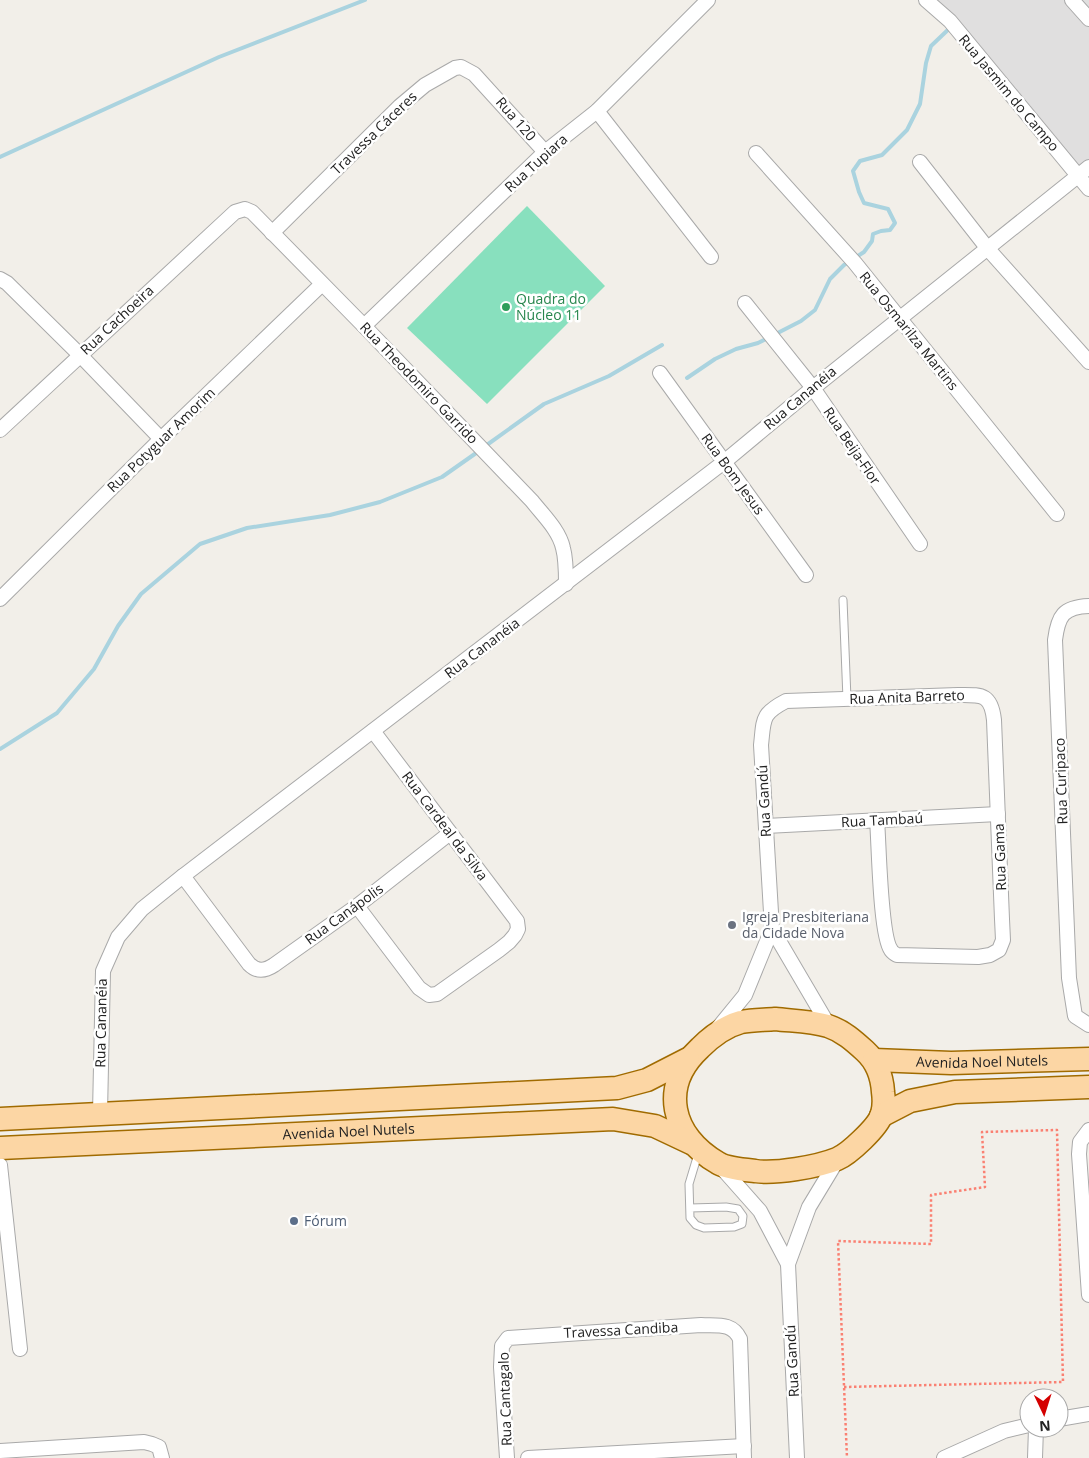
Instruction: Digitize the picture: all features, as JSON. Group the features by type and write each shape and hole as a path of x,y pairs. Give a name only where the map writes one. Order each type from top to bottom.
{"main road":[{"path":"775,1019 828,1026 850,1038 874,1060 882,1082 884,1098 882,1116 864,1139 838,1159 804,1168 756,1171 719,1164 696,1146 677,1117 674,1100 678,1076 688,1059 711,1036 740,1022 775,1019"},
{"path":"0,1119 617,1088 647,1080 688,1059"},
{"name":"Avenida Noel Nutels","path":"874,1060 950,1063 1089,1059"},
{"name":"Avenida Noel Nutels","path":"882,1116 910,1101 955,1092 1089,1087"},
{"name":"Avenida Noel Nutels","path":"0,1148 613,1119 654,1126 696,1146"}],"street":[{"name":"Rua Tupiara","path":"364,326 545,152 597,111 708,0"},
{"name":"Rua Jasmim do Campo","path":"926,0 950,21 1083,172 1089,189"},
{"path":"1072,0 1089,19"},
{"name":"Travessa Cáceres","path":"272,233 400,106 425,85 448,71 461,67 474,74 487,86"},
{"name":"Rua 120","path":"487,86 545,152"},
{"path":"597,111 712,257"},
{"name":"Rua Osmarilza Martins","path":"756,152 855,263 1057,514"},
{"path":"920,162 988,249 1089,362"},
{"name":"Rua Cananéia","path":"100,1113 102,971 118,937 142,909 182,876 724,462 812,388 1083,172"},
{"name":"Rua Theodomiro Garrido","path":"235,212 245,209 252,212 532,501 554,530 563,546 566,584"},
{"name":"Rua Cachoeira","path":"0,430 235,212"},
{"path":"0,279 13,289 80,355 161,439"},
{"name":"Rua Potyguar Amorim","path":"1,598 161,439 322,284"},
{"name":"Rua Beija-Flor","path":"745,303 812,388 920,544"},
{"name":"Rua Bom Jesus","path":"660,373 806,576"},
{"name":"Rua Curipaco","path":"1089,606 1077,606 1064,613 1057,623 1055,640 1069,978 1075,1016 1089,1025"},
{"name":"Rua Anita Barreto","path":"802,700 976,695 987,698 993,706 994,720"},
{"name":"Rua Gandú","path":"711,1036 745,995 772,929 761,745 763,724 768,712 777,705 786,701 802,700"},
{"name":"Rua Gama","path":"877,820 884,916 887,939 891,951 896,956 957,955 978,957 990,955 999,950 1003,940 994,720"},
{"name":"Rua Cardeal da Silva","path":"357,906 419,988 429,995 436,994 509,942 518,929 517,921 373,731"},
{"name":"Rua Tambaú","path":"766,826 998,814"},
{"name":"Rua Canápolis","path":"182,876 238,950 254,968 259,970 269,968 357,906 450,833"},
{"name":"Rua Gandú","path":"772,929 828,1026"},
{"path":"1087,1132 1080,1142 1079,1154 1089,1295"},
{"name":"Rua Gandú","path":"797,1458 788,1264 809,1207 838,1159"},
{"name":"Rua Gandú","path":"719,1164 760,1211 788,1264"},
{"path":"0,1166 20,1349"},
{"name":"Travessa Candiba","path":"505,1340 512,1336 701,1325 732,1328 737,1332 741,1348 744,1452"},
{"name":"Rua Cantagalo","path":"505,1340 501,1353 501,1367 507,1458"},
{"path":"1069,1417 1089,1414"},
{"path":"944,1458 1004,1431 1019,1427"},
{"path":"1036,1438 1036,1458"},
{"path":"0,1451 66,1453 135,1442 152,1444 160,1453"},
{"path":"528,1458 744,1452"}],"lane":[{"path":"843,600 847,699"},
{"path":"690,1208 726,1207 738,1209 744,1216 742,1224 734,1227 704,1228 696,1226 690,1218 689,1184 696,1146"}],"path":[{"path":"844,1387 1063,1382 1057,1130 982,1132 986,1187 931,1195 931,1244 838,1241 844,1387 847,1458"}],"shaded area":[{"path":"937,0 1089,0 1089,197 1076,182"}],"green space":[{"name":"Quadra do Núcleo 11","path":"527,206 605,286 487,404 407,328"}],"waterway":[{"path":"0,157 219,57 365,0"},
{"path":"687,378 715,359 736,349 758,343 801,321 815,310 830,279 844,265 864,252 872,241 873,234 890,230 895,223 888,209 864,203 853,171 860,161 882,155 907,130 920,104 926,63 931,46 952,26"},
{"path":"484,447 544,404 609,376 662,345"},
{"path":"0,749 57,713 94,669 118,626 141,594 200,544 247,528 330,515 380,502 442,477 479,451"}],"place":[{"name":"Quadra do Núcleo 11","path":"506,307"},
{"name":"Igreja Presbiteriana da Cidade Nova","path":"732,925"},
{"name":"Fórum","path":"294,1221"}]}
